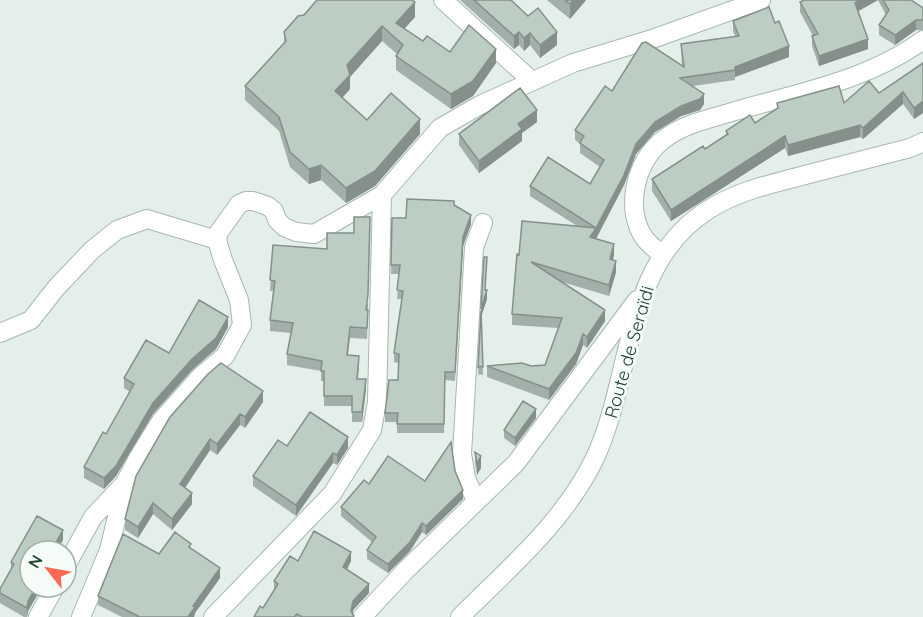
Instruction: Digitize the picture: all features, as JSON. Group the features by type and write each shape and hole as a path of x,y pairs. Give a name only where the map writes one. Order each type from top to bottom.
{"street":[{"path":"443,0 532,81"},
{"path":"81,617 109,549 125,483 138,458 161,421 200,377 225,356 242,326 239,300 217,240 219,232 239,204 254,201 272,208 280,224 288,229 303,234 314,234 382,195 440,128 480,105 573,63 655,38 761,0"},
{"path":"662,255 645,239 636,217 635,188 644,161 662,140 693,122 854,76 902,56 923,40"},
{"name":"Route de Seraïdi","path":"460,617 547,531 582,483 595,458 607,425 644,292 662,255 690,224 706,211 733,195 910,148 923,141"},
{"path":"213,617 332,494 372,430 377,402 382,195"},
{"path":"0,333 31,320 56,288 85,257 117,230 147,219 217,240"},
{"path":"476,501 466,478 462,454 474,247 483,223"},
{"path":"362,617 516,463 644,292"},
{"path":"78,544 93,517 125,483"},
{"path":"38,617 48,599"}],"building":[{"path":"317,0 412,0 415,2 396,23 423,41 427,36 450,52 469,25 496,49 473,81 451,94 396,56 403,45 382,26 347,65 350,75 335,91 367,120 391,93 420,119 375,171 346,188 321,165 309,169 290,152 279,117 245,86 286,41 284,32"},
{"path":"474,0 511,0 528,16 538,8 557,32 540,45 530,33 524,38 519,32 514,36"},
{"path":"804,0 860,0 855,3 868,39 819,56 812,36 818,34 800,2"},
{"path":"883,0 911,0 923,8 923,20 916,20 895,35 879,25 889,10"},
{"path":"769,7 775,23 779,21 789,46 735,67 735,70 680,78 704,94 700,99 681,106 655,122 636,144 624,175 596,228 530,186 548,157 590,184 604,160 580,143 584,136 575,130 605,86 612,91 642,43 646,42 684,67 681,44 739,36 733,21"},
{"path":"923,63 923,101 914,108 903,92 863,128 860,125 788,145 785,136 671,210 652,179 703,146 705,149 728,134 726,131 750,115 755,123 778,108 777,103 839,86 844,103 869,81 879,93"},
{"path":"520,88 537,110 518,124 522,129 479,161 459,134"},
{"path":"407,199 454,201 454,205 471,215 463,237 455,372 445,372 444,424 397,424 398,413 385,413 389,380 398,380 399,354 394,353 403,291 397,290 400,265 391,265 392,218 406,218"},
{"path":"354,217 370,217 367,328 350,327 347,355 359,356 357,379 366,379 362,412 352,412 352,396 324,396 322,361 287,354 293,323 270,320 275,281 270,280 273,245 327,249 327,233 354,233"},
{"path":"522,221 596,228 590,237 614,244 610,259 616,261 609,285 531,262 605,310 587,337 583,334 576,353 549,389 487,366 522,363 531,366 545,365 562,318 512,314"},
{"path":"484,257 487,257 485,290 487,290 481,309"},
{"path":"199,300 228,317 216,338 192,359 153,403 116,466 104,478 84,467 103,432 106,434 134,384 124,378 146,340 169,353"},
{"path":"481,311 483,367 478,368"},
{"path":"221,363 263,391 245,417 240,414 217,444 210,439 180,484 192,493 172,519 153,503 138,527 125,519 136,476 170,417 208,374"},
{"path":"523,401 536,409 515,438 504,430"},
{"path":"310,412 348,437 337,455 333,453 296,505 253,476 278,440 287,446"},
{"path":"451,442 455,471 463,490 426,526 422,523 410,542 388,564 367,550 376,537 341,507 364,480 369,484 388,456 425,481"},
{"path":"475,452 481,456 477,463"},
{"path":"37,516 63,530 58,539 24,539"},
{"path":"314,531 351,552 343,567 369,584 353,601 351,611 354,616 302,617 297,614 294,617 254,617 260,606 263,608 278,584 274,581 290,556 298,561"},
{"path":"175,532 191,544 189,547 220,568 193,606 195,607 188,617 137,617 98,596 123,534 159,554"},
{"path":"18,550 18,599 29,599 27,608 0,593 14,564 11,562"}]}
